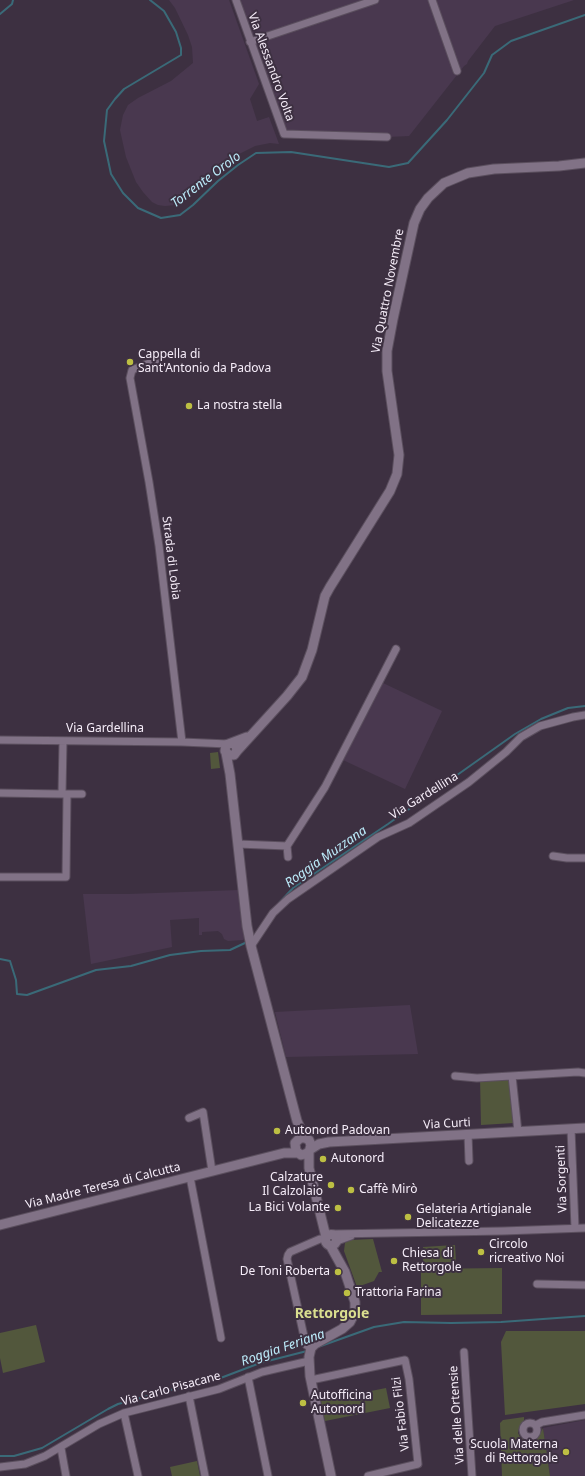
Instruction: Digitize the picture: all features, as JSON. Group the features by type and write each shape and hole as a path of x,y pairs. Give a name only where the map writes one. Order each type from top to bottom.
{"street":[{"name":"Via Alessandro Volta","path":"236,0 284,134 387,137"},
{"path":"250,42 375,0"},
{"path":"432,0 457,71"},
{"name":"Via Quattro Novembre","path":"231,749 255,732 302,677 312,650 325,596 332,581 390,491 397,474 399,455 387,371 387,351 414,223 420,209 428,198 444,183 468,173 480,170 552,167 585,163"},
{"name":"Strada di Lobia","path":"158,360 132,370 130,378 147,467 159,546 182,742"},
{"path":"288,857 287,846 325,787 396,649"},
{"name":"Via Gardellina","path":"250,943 273,913 288,898 378,838 409,823 469,782 506,752 521,737 540,726 585,715"},
{"name":"Via Gardellina","path":"0,740 210,742 231,749"},
{"path":"0,877 66,877 63,741"},
{"path":"231,749 230,774 250,943 297,1121 306,1138 311,1142 310,1168 323,1220 352,1290 355,1302 355,1312 350,1322 342,1329 315,1344 310,1356"},
{"path":"0,793 82,794"},
{"path":"238,844 287,846"},
{"path":"553,856 585,858"},
{"path":"455,1076 478,1078 578,1072 585,1073"},
{"path":"512,1076 518,1132"},
{"path":"189,1118 204,1112 212,1171"},
{"path":"297,1121 295,1149 310,1168"},
{"name":"Via Curti","path":"310,1151 319,1144 329,1142 585,1128"},
{"name":"Via Sorgenti","path":"571,1129 575,1228"},
{"path":"468,1134 469,1161"},
{"path":"295,1143 300,1138 306,1138"},
{"name":"Via Madre Teresa di Calcutta","path":"284,1153 295,1143"},
{"path":"298,1153 303,1155 310,1151"},
{"name":"Via Madre Teresa di Calcutta","path":"0,1225 284,1153 298,1153"},
{"path":"190,1177 221,1338"},
{"path":"331,1476 311,1380 310,1356 305,1341 287,1259 290,1252 320,1239 331,1239 359,1234 585,1228"},
{"path":"537,1284 585,1285"},
{"name":"Via delle Ortensie","path":"464,1352 472,1476"},
{"name":"Via Carlo Pisacane","path":"0,1467 31,1462 61,1448 100,1424 124,1413 219,1388 310,1356"},
{"name":"Via Fabio Filzi","path":"311,1380 405,1360 409,1379 418,1464 368,1476"},
{"path":"248,1377 268,1476"},
{"path":"189,1396 204,1476"},
{"path":"124,1413 138,1476"},
{"path":"536,1425 542,1422 585,1414"},
{"path":"61,1448 66,1476"}],"shaded area":[{"path":"169,0 229,0 259,84 250,99 257,121 269,117 279,144 270,143 255,146 241,153 181,202 175,205 165,206 152,202 136,182 126,157 120,130 123,115 128,105 138,98 171,81 193,63 192,47 188,35 175,8"},
{"path":"235,0 574,0 495,26 467,64 409,136 387,137 282,135"},
{"path":"383,683 442,711 405,789 343,760"},
{"path":"239,890 246,938 243,940 228,941 224,939 222,934 218,931 202,932 202,935 199,935 199,918 170,920 172,947 91,964 83,894"},
{"path":"410,1005 418,1054 286,1057 275,1012"},
{"name":"Scuola Materna di Rettorgole","path":"585,1420 585,1476 550,1476 543,1428"}],"green space":[{"path":"218,752 220,768 211,769 210,753"},
{"path":"480,1077 512,1077 514,1123 481,1125"},
{"path":"373,1239 382,1272 379,1272 374,1281 357,1287 344,1251 345,1243 350,1240"},
{"path":"455,1245 456,1262 423,1264 423,1247"},
{"path":"502,1268 502,1314 421,1315 421,1269"},
{"path":"36,1325 45,1362 3,1373 0,1358 0,1333"},
{"path":"506,1331 585,1331 585,1404 505,1415 501,1342"},
{"path":"386,1388 390,1408 325,1421 321,1401"},
{"path":"524,1417 518,1433 524,1440 528,1442 534,1441 538,1438 543,1428 550,1476 502,1476 500,1423 503,1420"},
{"path":"197,1461 200,1476 172,1476 170,1467"}],"waterway":[{"name":"Torrente Orolo","path":"0,14 12,4 13,0"},
{"name":"Torrente Orolo","path":"150,0 164,11 176,32 181,48 181,55 124,89 115,99 107,110 104,141 111,174 123,193 138,208 161,218 180,215 193,205 218,181 256,153 291,152 389,167 408,163 447,120 484,73 492,55 511,41 585,15"},
{"name":"Roggia Muzzana","path":"279,903 293,888 388,824 515,734 541,719 568,708 585,706"},
{"name":"Roggia Muzzana","path":"0,959 10,961 16,980 17,994 27,995 96,970 131,966 170,955 201,951 230,950 247,942"},
{"name":"Roggia Feriana","path":"318,1347 374,1327 404,1322 501,1322 585,1316"},
{"name":"Roggia Feriana","path":"0,1456 14,1456 42,1448 118,1404 189,1385 218,1379 260,1363 307,1351"}],"place":[{"name":"Cappella di Sant'Antonio da Padova","path":"130,362"},
{"name":"La nostra stella","path":"189,406"},
{"name":"Autonord Padovan","path":"277,1131"},
{"name":"Autonord","path":"323,1159"},
{"name":"Calzature Il Calzolaio","path":"331,1185"},
{"name":"Caffè Mirò","path":"351,1190"},
{"name":"La Bici Volante","path":"338,1208"},
{"name":"Gelateria Artigianale Delicatezze","path":"408,1217"},
{"name":"Circolo ricreativo Noi","path":"481,1252"},
{"name":"Chiesa di Rettorgole","path":"394,1261"},
{"name":"De Toni Roberta","path":"338,1272"},
{"name":"Trattoria Farina","path":"347,1293"},
{"name":"Autofficina Autonord","path":"303,1403"},
{"name":"Scuola Materna di Rettorgole","path":"566,1452"}],"district":[{"name":"Rettorgole","path":"332,1314"}]}
